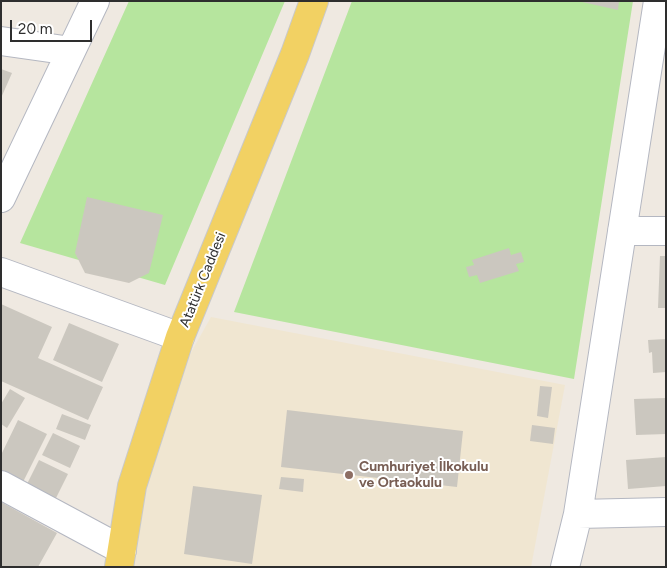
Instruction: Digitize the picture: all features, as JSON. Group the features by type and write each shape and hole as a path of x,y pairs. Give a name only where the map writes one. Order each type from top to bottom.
{"main road":[{"name":"Atatürk Caddesi","path":"121,558 132,486 180,337 295,54 314,1"}],"street":[{"path":"1,198 95,1"},
{"path":"565,567 578,514 658,1"},
{"path":"1,40 71,52"},
{"path":"622,231 666,232"},
{"path":"1,272 180,337"},
{"path":"1,485 121,558"},
{"path":"578,514 666,512"}],"shaded area":[{"name":"Cumhuriyet İlkokulu ve Ortaokulu","path":"211,317 565,385 531,567 128,567 140,511 159,439 184,365"}],"green space":[{"path":"129,1 285,1 165,285 20,243"},
{"path":"352,1 633,1 574,379 234,312"}],"building":[{"path":"619,1 618,10 582,2"},
{"path":"1,69 12,73 1,98"},
{"path":"87,197 163,215 149,273 129,283 85,273 75,253"},
{"path":"509,248 511,255 521,252 524,262 516,264 519,271 480,283 477,275 469,277 466,267 474,265 472,260"},
{"path":"660,256 666,256 666,308 658,308"},
{"path":"1,304 52,327 38,358 103,387 88,420 1,381"},
{"path":"69,323 119,344 102,382 53,360"},
{"path":"666,339 666,372 653,373 652,352 649,353 648,340"},
{"path":"540,386 552,387 548,418 537,416"},
{"path":"10,389 25,398 7,428 1,424 1,404"},
{"path":"666,398 666,434 636,435 634,399"},
{"path":"287,410 463,431 457,487 281,467"},
{"path":"62,414 91,425 85,440 56,429"},
{"path":"18,420 47,434 23,482 1,472 1,455"},
{"path":"532,425 555,428 553,444 530,441"},
{"path":"53,433 80,446 70,468 42,455"},
{"path":"666,457 666,486 628,489 626,460"},
{"path":"39,460 68,474 55,500 26,486"},
{"path":"281,477 304,479 303,492 279,489"},
{"path":"193,486 262,495 252,564 184,554"},
{"path":"1,502 57,533 38,567 1,567"}],"place":[{"name":"Cumhuriyet İlkokulu ve Ortaokulu","path":"349,475"}]}
